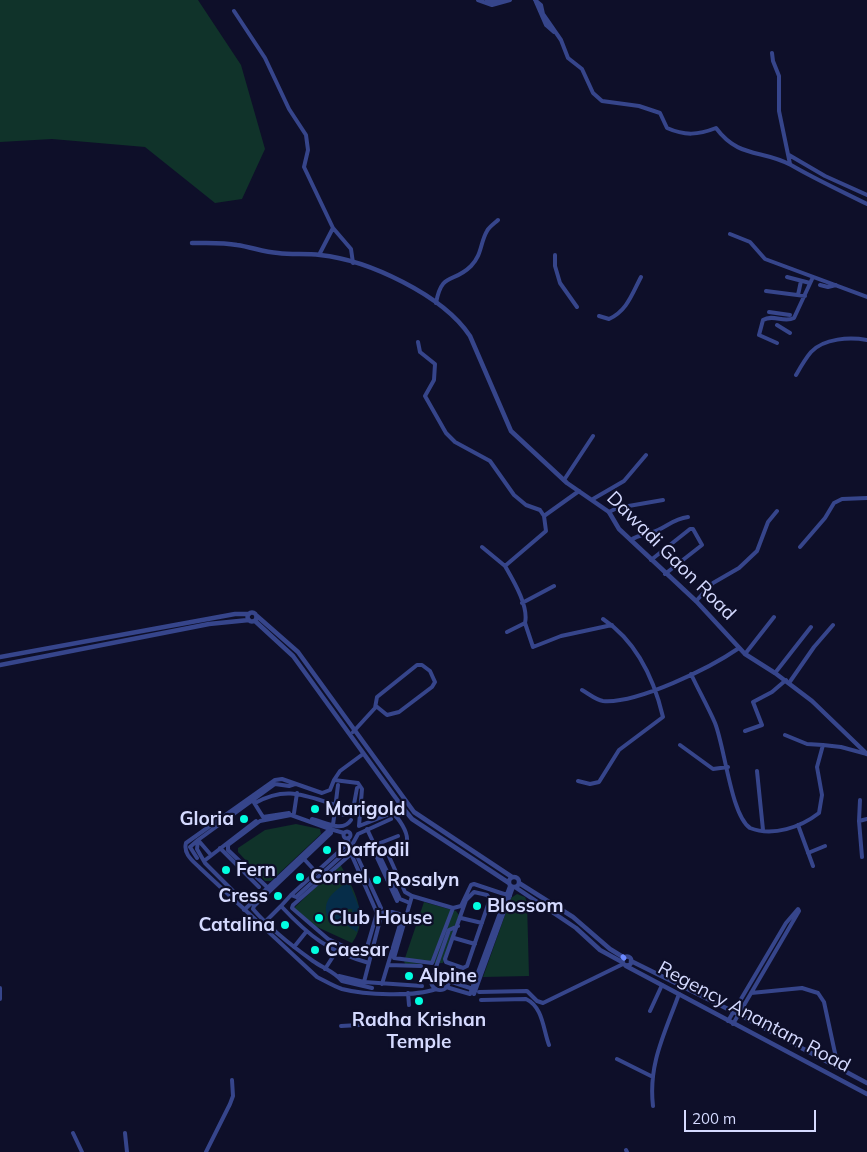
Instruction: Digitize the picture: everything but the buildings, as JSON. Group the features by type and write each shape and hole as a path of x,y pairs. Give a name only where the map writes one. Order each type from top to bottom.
{"street":[{"path":"478,0 492,5 510,0"},
{"path":"487,0 497,2 501,0"},
{"path":"535,0 541,5 544,14 562,42 568,58 582,69 593,93 602,102 639,106 660,113 667,128 680,133 694,135 716,128 725,139 739,149 790,164 801,173 867,204"},
{"path":"234,11 265,58 290,109 306,135 308,150 304,167 333,228 348,244 353,263"},
{"path":"772,53 779,76 779,111 790,164"},
{"path":"789,155 825,176 867,195"},
{"path":"436,303 439,287 443,282 470,268 479,256 487,230 498,220"},
{"path":"319,255 333,228"},
{"path":"730,234 750,242 765,259 867,297"},
{"name":"Dawadi Gaon Road","path":"192,243 236,244 277,253 319,255 353,263 391,276 436,303 460,321 470,336 511,431 564,480 609,512 619,529 696,601 729,634 745,654 776,673 812,701 867,754"},
{"path":"555,254 555,266 560,284 577,307"},
{"path":"769,312 789,320 794,318 813,276"},
{"path":"599,316 609,319 620,312 628,303 641,277"},
{"path":"787,277 810,283"},
{"path":"798,295 801,281"},
{"path":"820,285 828,287 836,285"},
{"path":"766,291 805,296"},
{"path":"777,343 759,334 764,319 790,315"},
{"path":"781,316 776,326 790,333"},
{"path":"796,376 811,351 829,342 852,338 867,340"},
{"path":"418,342 420,352 435,364 434,380 425,396 446,433 455,442 490,461 514,495 526,505 540,510 544,516 546,532 504,566"},
{"path":"564,480 593,436"},
{"path":"592,499 624,482 646,454"},
{"path":"544,516 580,491"},
{"path":"800,547 825,518 834,503 842,499 867,498"},
{"path":"609,512 617,508 663,500"},
{"path":"696,601 713,584 739,568 757,551 768,522 777,511"},
{"path":"631,540 637,536 656,531 669,522 688,517"},
{"path":"651,560 690,529 693,529 702,544 665,574"},
{"path":"482,547 504,566 519,592 534,647 561,636 612,625"},
{"path":"522,603 554,586"},
{"path":"0,665 145,637 254,612 256,618 293,656 412,819 576,928 600,950 624,961 631,961"},
{"path":"249,614 249,620"},
{"path":"745,654 774,617"},
{"path":"0,657 177,624 256,618"},
{"path":"256,618 298,652 414,812 512,877 517,878 519,883 573,918 624,961"},
{"path":"578,781 590,784 599,782 619,750 628,741 662,718 645,664 612,625 603,619"},
{"path":"507,632 526,623"},
{"path":"177,624 178,630"},
{"path":"745,731 762,725 753,702 787,682 833,625"},
{"path":"776,673 811,627"},
{"path":"144,630 145,637"},
{"path":"83,642 84,648"},
{"path":"582,690 601,700 624,701 706,668 739,648"},
{"path":"350,736 376,706 377,697 417,664 422,665 434,677 435,682 432,687 399,712 387,715 376,706"},
{"path":"691,674 715,723 728,767 736,806 741,818 750,828 781,830 798,825 819,813 822,806 817,767 823,745"},
{"path":"785,735 807,744 841,747 867,754"},
{"path":"680,745 713,769 728,767"},
{"path":"363,754 340,771 334,780 332,788 326,793 282,779 272,781 186,843 186,851 196,859 244,910 317,977 340,988 372,993 426,992 446,987 474,992 527,991 539,1005 549,1044"},
{"path":"757,771 763,830"},
{"path":"334,780 358,783 362,787 359,826"},
{"path":"196,859 190,847 198,840 254,802 275,784 289,786 295,784"},
{"path":"338,785 331,829 253,907 254,910 294,947 339,976 364,982 422,986"},
{"path":"334,814 352,815 357,788"},
{"path":"254,802 272,794 297,793 336,805"},
{"path":"294,813 297,793"},
{"path":"344,834 392,813 404,800"},
{"path":"860,800 859,821 862,858"},
{"path":"254,802 262,817"},
{"path":"204,861 262,817 294,813 331,829"},
{"path":"392,813 398,818 408,838 407,841 387,852 405,892 412,896 453,908 460,907 472,884 508,896"},
{"path":"267,887 228,850 228,845 258,822 290,815 344,834 348,838"},
{"path":"381,908 353,848 355,838 367,829 392,819"},
{"path":"859,821 867,819"},
{"path":"244,910 331,829 344,826 352,820"},
{"path":"798,825 813,866"},
{"path":"367,829 400,899 410,904"},
{"path":"349,832 350,851 377,914 365,954 362,956 328,939 292,908 292,905 350,851"},
{"path":"375,846 398,836"},
{"path":"198,840 211,855"},
{"path":"198,840 197,850 204,861 244,902"},
{"path":"375,846 374,851 397,901"},
{"path":"808,853 824,846"},
{"path":"266,921 291,895 344,847"},
{"path":"220,848 259,887"},
{"path":"291,895 296,897 350,851"},
{"path":"304,858 316,872"},
{"path":"474,992 512,886 512,877"},
{"path":"512,886 519,883"},
{"path":"474,892 479,892 490,899 467,966 463,968 445,961 461,918 469,896 474,892"},
{"path":"412,896 394,958 433,963 437,969 446,974 449,981 474,992"},
{"path":"281,906 306,932 336,952 369,962"},
{"path":"433,963 453,908"},
{"path":"377,914 392,912 406,916"},
{"path":"461,918 482,923"},
{"path":"364,982 380,920"},
{"path":"382,984 401,921"},
{"path":"788,924 751,993 738,1014 730,1022 733,1012 788,924"},
{"path":"436,988 431,980 437,969 450,930 458,926"},
{"path":"294,947 306,932"},
{"path":"454,938 474,944"},
{"path":"326,969 336,952"},
{"name":"Regency Anantam Road","path":"867,1082 738,1014 631,961 629,958 624,961 662,985 867,1094"},
{"path":"539,1005 624,961"},
{"path":"388,965 421,966"},
{"path":"339,976 342,981 372,987 372,993"},
{"path":"446,987 449,981"},
{"path":"650,1011 662,985"},
{"path":"0,988 0,999"},
{"path":"751,993 802,988 818,993 824,1002 838,1067"},
{"path":"408,992 409,1004"},
{"path":"653,1106 652,1077 654,1060 679,994"},
{"path":"480,1000 526,999 539,1005"},
{"path":"340,1026 395,1023"},
{"path":"617,1059 652,1077"},
{"path":"846,1082 851,1074"},
{"path":"206,1152 233,1096 232,1080"},
{"path":"125,1132 128,1152"},
{"path":"73,1133 82,1152"}],"green space":[{"path":"0,0 198,0 241,65 265,149 242,199 215,203 145,147 52,139 0,142"},
{"path":"296,824 320,829 321,834 271,881 265,881 238,852 238,848 265,830"},
{"path":"340,864 355,893 360,913 360,923 352,943 315,926 294,908"},
{"path":"517,894 525,897 527,902 529,976 483,977 511,898"},
{"path":"424,902 456,911 459,915 443,963 405,964 404,961"}],"water":[{"path":"348,881 361,912 357,932 345,924 347,919 353,917 352,909 344,909 342,923 327,916 326,904 328,900"}],"place":[{"name":"Marigold","path":"315,809"},
{"name":"Gloria","path":"244,819"},
{"name":"Daffodil","path":"327,850"},
{"name":"Fern","path":"226,870"},
{"name":"Cornel","path":"300,877"},
{"name":"Rosalyn","path":"377,880"},
{"name":"Cress","path":"278,896"},
{"name":"Blossom","path":"477,906"},
{"name":"Club House","path":"319,918"},
{"name":"Catalina","path":"285,925"},
{"name":"Caesar","path":"315,950"},
{"name":"Alpine","path":"409,976"},
{"name":"Radha Krishan Temple","path":"419,1001"}]}
